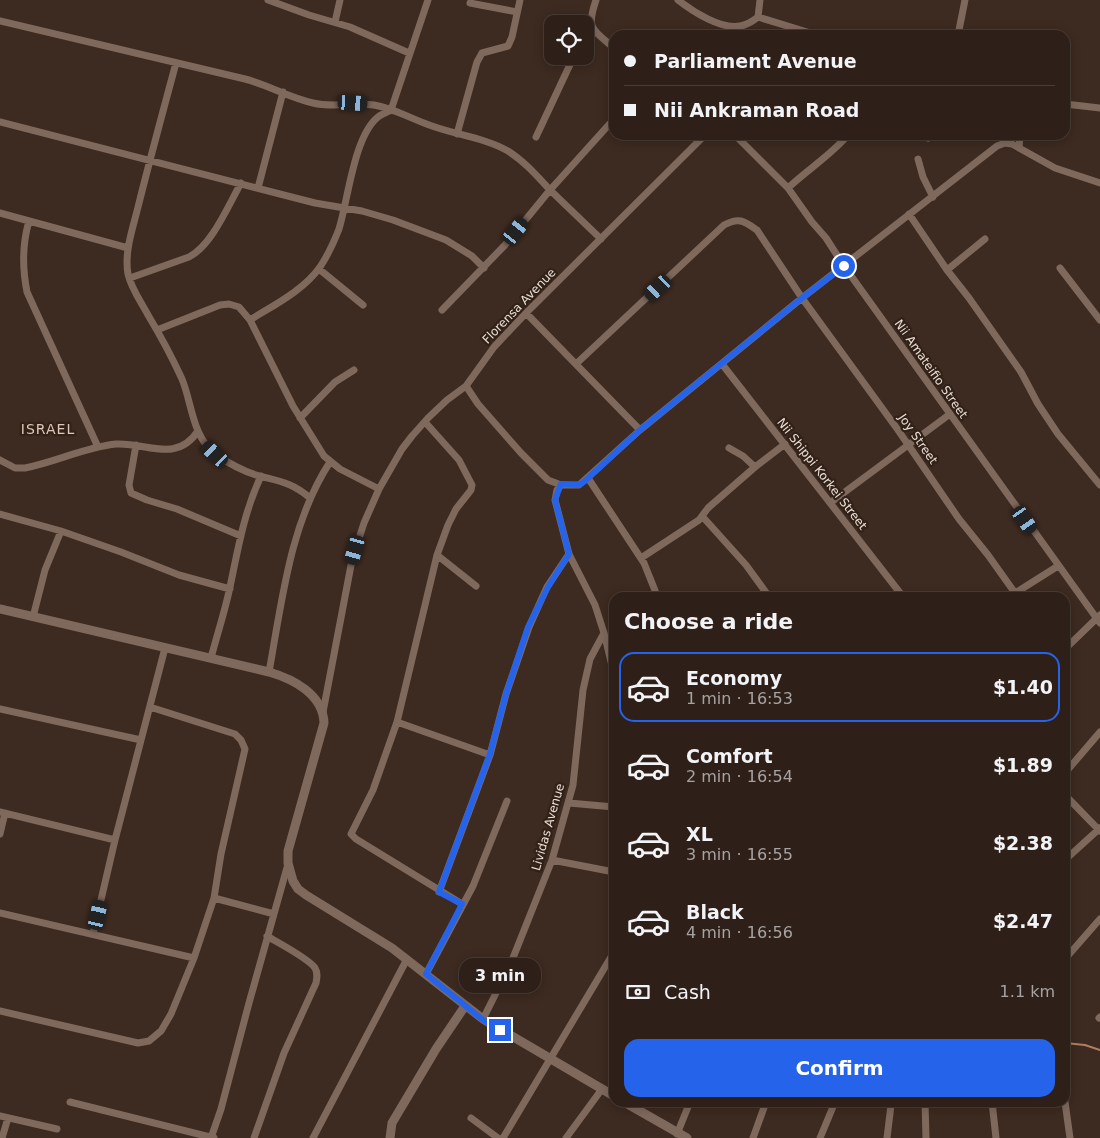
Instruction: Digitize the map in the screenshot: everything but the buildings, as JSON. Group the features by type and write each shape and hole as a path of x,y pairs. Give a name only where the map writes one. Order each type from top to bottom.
{"street":[{"path":"268,0 370,35 409,53"},
{"path":"335,22 340,0"},
{"path":"250,320 303,285 319,269 333,244 344,208 350,177 362,142 377,118 391,110 428,0"},
{"path":"457,134 477,62 482,53 508,46 512,37 520,0"},
{"path":"592,15 596,0"},
{"path":"678,0 692,11 710,20 739,27 758,17 760,0"},
{"path":"959,30 965,0"},
{"path":"470,3 517,12"},
{"path":"758,17 801,30"},
{"path":"0,21 245,79 264,84 302,100 326,106 366,104 391,110 424,124 492,144 508,151 531,170 601,239"},
{"path":"594,27 609,44"},
{"path":"176,63 128,248 127,261 130,278 185,386 198,432 206,446 229,463 262,476 284,481 299,488 310,498"},
{"path":"536,137 570,65"},
{"path":"258,188 282,92"},
{"path":"1070,105 1100,108"},
{"path":"0,122 315,203 393,220 446,240 472,256 484,268"},
{"path":"442,310 484,268 550,190 609,125"},
{"name":"Florensa Avenue","path":"323,712 352,560 364,523 379,488 402,449 447,400 466,386 494,347 526,313 700,140"},
{"name":"Nii Amateifio Street","path":"740,140 788,188 826,238 1058,566 1099,619"},
{"path":"788,188 810,168 838,147 844,140"},
{"path":"1019,148 1020,140"},
{"path":"466,386 478,404 521,454 548,480 561,484 579,485 640,430 802,298 998,146 1005,143 1012,144 1055,168 1100,184"},
{"path":"918,159 923,177 933,197"},
{"path":"130,278 189,257 197,252 214,231 241,183"},
{"path":"0,213 128,248"},
{"path":"909,214 1021,372 1038,404 1058,434 1100,484"},
{"name":"Joy Street","path":"576,364 724,225 733,220 741,220 757,230 802,298 959,519 1014,592"},
{"path":"29,221 23,248 23,266 27,292 98,447"},
{"path":"947,270 985,240"},
{"path":"1060,268 1100,320"},
{"path":"319,269 362,305"},
{"path":"157,330 225,304 239,307 250,320 318,449 330,462 379,488"},
{"path":"526,313 640,430"},
{"name":"Nii Shippi Korkei Street","path":"722,364 899,592"},
{"path":"300,418 335,382 354,370"},
{"path":"830,503 950,414"},
{"path":"425,422 459,460 472,485 469,496 456,509 437,555 397,722 373,790 351,834 356,840 439,892 462,904"},
{"path":"0,460 15,468 25,468 115,444 136,445 164,450 173,449 187,444 198,432"},
{"path":"641,558 699,520 708,508 755,466 785,444"},
{"path":"136,445 129,484 131,493 177,509 241,536"},
{"path":"728,448 743,456 755,466"},
{"path":"269,672 289,565 310,498 330,462"},
{"path":"211,658 253,493 262,476"},
{"path":"588,478 641,558 655,592"},
{"path":"561,484 555,500 569,554 595,605 609,654"},
{"path":"0,514 61,531 121,552 178,576 230,589"},
{"path":"702,516 746,565 766,592"},
{"path":"32,617 45,570 61,531"},
{"path":"439,892 490,754 506,694 528,627 548,587 569,554"},
{"path":"437,555 476,586"},
{"path":"1017,592 1058,566"},
{"path":"0,609 280,675 299,685 315,699 323,712 324,723 321,736 289,845 288,863 212,1138 70,1102"},
{"path":"1070,645 1099,619"},
{"name":"Lividas Avenue","path":"483,1020 511,963 552,860 573,785 582,690 590,659 604,633"},
{"path":"93,934 115,840 165,648"},
{"path":"0,1011 138,1043 149,1040 161,1031 171,1014 194,958 214,898 221,854 245,749 241,740 234,734 150,707"},
{"path":"0,709 141,740"},
{"path":"397,722 490,754"},
{"path":"1070,767 1100,732"},
{"path":"1070,800 1099,829 1070,855"},
{"path":"426,974 482,865 507,801"},
{"path":"569,803 609,807"},
{"path":"0,834 2,813 115,840"},
{"path":"552,860 609,871"},
{"path":"288,863 293,881 298,889 316,902 407,959 483,1020 609,1092"},
{"path":"214,898 274,914"},
{"path":"0,913 194,958"},
{"path":"1070,953 1100,919"},
{"path":"254,1138 284,1053 316,984 317,974 315,968 307,961 267,936"},
{"path":"313,1138 407,959"},
{"path":"503,1138 609,960"},
{"path":"389,1137 392,1123 410,1092 436,1049 466,1006"},
{"path":"566,1138 602,1089"},
{"path":"632,1107 687,1138"},
{"path":"677,1134 688,1107"},
{"path":"753,1138 764,1107"},
{"path":"820,1138 833,1107"},
{"path":"887,1138 891,1107"},
{"path":"925,1107 926,1138"},
{"path":"993,1107 996,1138"},
{"path":"1066,1107 1070,1138"},
{"path":"0,1116 57,1128"},
{"path":"2,1138 8,1118"},
{"path":"471,1118 498,1138"}],"waterway":[{"path":"1070,1044 1085,1045 1100,1050"}],"district":[{"name":"ISRAEL","path":"48,429"}],"route":[{"path":"500,1030 483,1020 426,974 462,904 439,892 490,754 506,694 528,627 548,587 569,554 555,500 558,490 561,484 579,485 585,481 640,430 844,266"}]}
